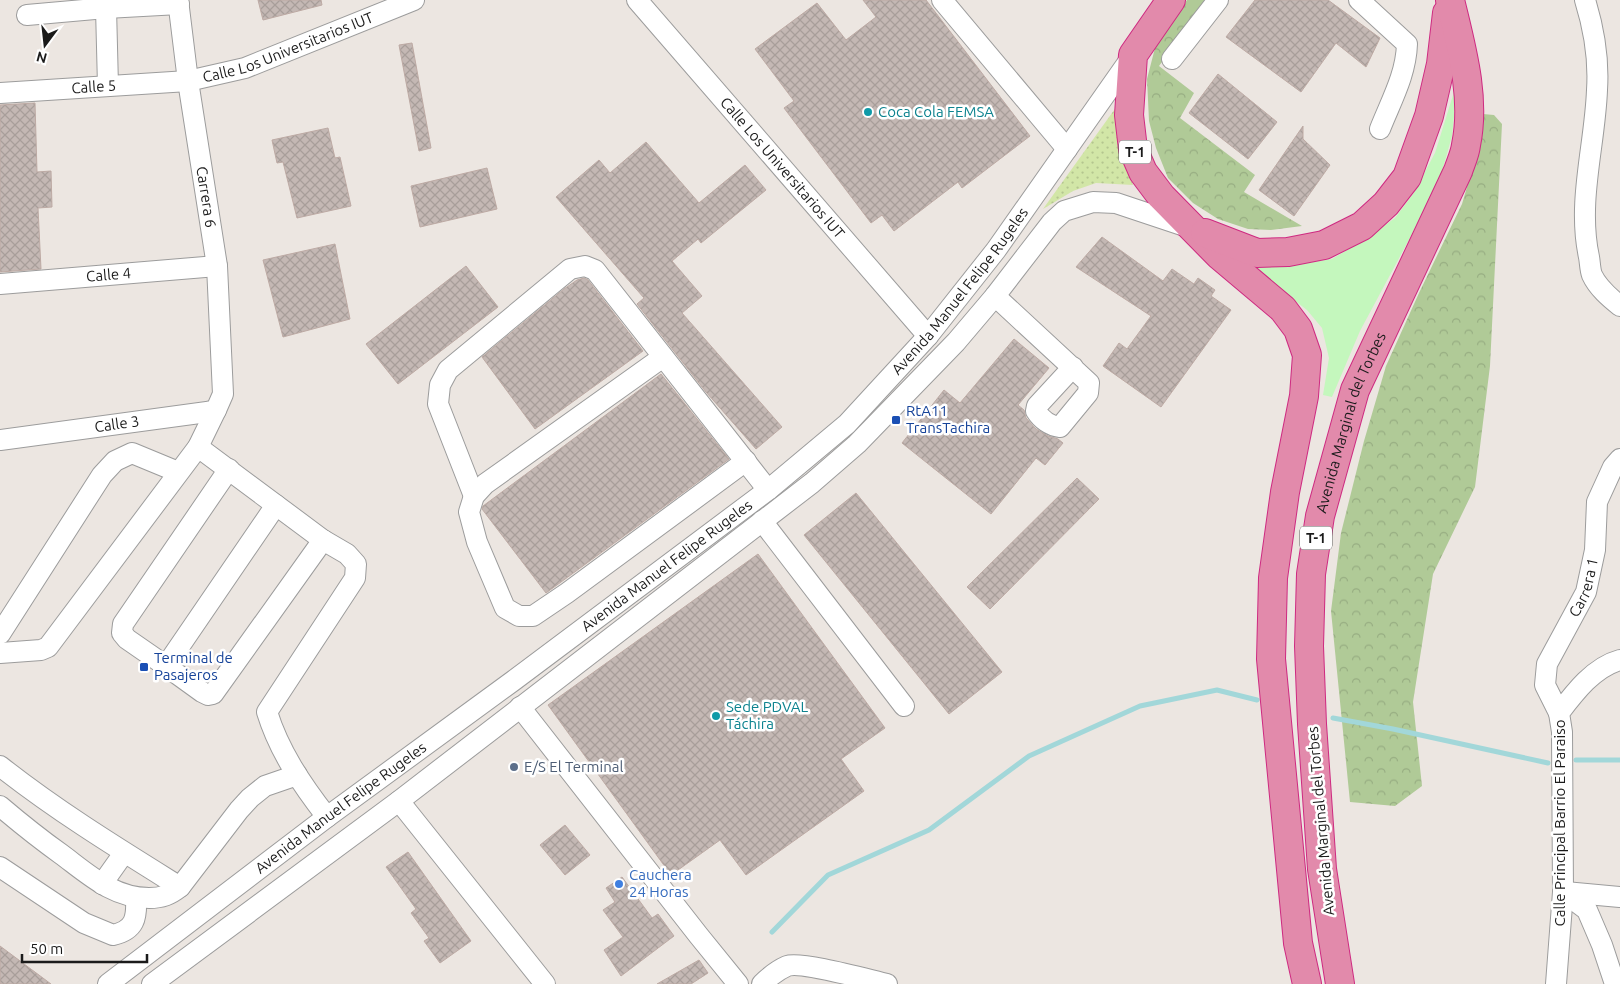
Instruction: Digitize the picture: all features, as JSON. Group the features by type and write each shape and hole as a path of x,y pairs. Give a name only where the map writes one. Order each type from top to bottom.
{"highway":[{"path":"1133,55 1171,0"},
{"path":"1194,229 1257,253 1288,252 1324,246 1362,226 1386,204 1407,177 1429,116 1441,64 1450,0"},
{"name":"Avenida Marginal del Torbes","path":"1340,984 1322,869 1315,772 1309,646 1311,574 1320,516 1355,390 1458,171 1466,146 1469,120 1468,90 1462,47 1450,0"},
{"name":"T-1","path":"1133,55 1129,115 1133,149 1143,172 1161,196 1219,255 1283,309 1298,329 1307,355 1304,396 1285,492 1273,578 1271,659 1298,943 1307,984"}],"street":[{"name":"Calle Los Universitarios IUT","path":"188,81 245,68 414,0"},
{"path":"942,0 1067,149"},
{"path":"1172,59 1218,0"},
{"path":"1359,0 1407,44 1406,60 1401,79 1380,129"},
{"path":"1585,0 1592,22 1596,47 1597,90 1587,180 1585,240 1592,275 1607,295 1620,306"},
{"name":"Carrera 6","path":"178,2 188,81 217,266 219,402"},
{"path":"27,15 178,2"},
{"name":"Calle Los Universitarios IUT","path":"646,4 928,336"},
{"path":"106,8 108,86"},
{"name":"Avenida Manuel Felipe Rugeles","path":"108,984 326,817 513,681 768,490 847,424 928,336 996,250 1133,55"},
{"name":"Calle 5","path":"0,93 188,81"},
{"name":"Avenida Manuel Felipe Rugeles","path":"152,984 399,801 812,484 857,444 956,342 995,296 1052,222 1064,211 1093,202 1116,203 1194,229"},
{"name":"Calle 4","path":"0,284 217,266"},
{"path":"474,496 438,404 440,385 448,370 570,269 585,266 595,270 768,490"},
{"path":"995,296 1073,367"},
{"path":"663,357 484,484 474,496 470,512 477,542 505,608 519,616 533,616 746,461"},
{"path":"0,653 41,650 48,647 198,447 219,402"},
{"name":"Calle 3","path":"0,440 219,402"},
{"path":"198,447 323,540 347,554 356,564 355,578 267,712 272,727 297,775 326,817"},
{"path":"0,634 102,475 115,461 132,453 178,472"},
{"name":"Carrera 1","path":"1559,713 1545,685 1547,664 1586,592 1595,550 1597,502 1613,467 1620,459"},
{"path":"229,469 124,624 122,633 127,639 202,692 208,695 213,694 323,540"},
{"path":"166,666 276,505"},
{"path":"762,521 904,706"},
{"name":"Calle Principal Barrio El Paraiso","path":"1556,984 1563,892 1562,749 1559,713 1580,685 1617,656"},
{"path":"520,707 698,936 738,984"},
{"path":"0,766 17,780 124,853 180,887"},
{"path":"0,806 46,844 116,893 136,898 160,898 172,894 180,887 250,798 265,786 297,775"},
{"path":"0,801 17,780"},
{"path":"399,801 545,984"},
{"path":"102,884 124,853"},
{"path":"0,867 84,923 113,935 128,930 133,923 136,914 136,898"},
{"path":"1563,892 1620,897"},
{"path":"1563,892 1587,910 1602,945 1615,984"},
{"path":"762,984 789,965 811,966 887,984"}],"green space":[{"path":"1187,0 1207,0 1159,66 1194,93 1180,118 1255,175 1244,192 1302,226 1271,230 1248,229 1218,219 1193,203 1168,178 1156,148 1149,121 1147,79 1155,48"},
{"path":"1458,79 1452,136 1441,175 1360,331 1332,397 1323,395 1329,358 1322,328 1307,310 1252,268 1295,265 1332,259 1364,240 1395,218 1413,194 1435,153"},
{"path":"1117,106 1122,154 1133,185 1096,183 1073,191 1043,209"},
{"path":"1483,114 1494,115 1502,124 1490,366 1475,487 1433,574 1413,702 1422,786 1395,806 1350,802 1331,611 1341,533 1364,441 1386,366 1462,204 1472,170"}],"building":[{"path":"258,0 321,0 322,5 263,20"},
{"name":"Coca Cola FEMSA","path":"863,0 926,0 1030,136 962,188 958,182 894,231 882,215 871,223 784,108 794,101 755,49 817,3 846,40 876,17"},
{"path":"1255,0 1328,0 1380,38 1366,67 1336,43 1301,92 1226,37"},
{"path":"412,43 431,148 419,151 399,45"},
{"path":"1218,74 1277,122 1248,159 1189,113"},
{"path":"35,103 37,172 51,171 52,207 38,208 41,269 0,272 0,105"},
{"path":"1303,126 1303,139 1330,165 1294,216 1259,190"},
{"path":"328,128 335,158 340,157 351,206 297,218 283,162 277,163 272,140"},
{"path":"646,142 699,203 745,165 766,190 701,243 698,239 672,261 702,296 682,313 782,427 756,449 706,392 637,304 644,298 556,197 599,160 610,173"},
{"path":"487,168 497,209 420,227 411,186"},
{"path":"1102,237 1163,281 1172,269 1194,284 1198,278 1215,290 1211,296 1231,310 1161,407 1103,366 1119,343 1127,349 1151,316 1076,267"},
{"path":"335,244 350,319 283,337 263,260"},
{"path":"466,266 498,307 398,384 366,344"},
{"path":"584,278 588,280 643,351 535,429 482,357 564,289 577,280"},
{"path":"1014,339 1049,368 1018,405 1024,410 1026,418 1036,429 1063,443 1045,465 1036,458 991,514 902,443 944,390 960,403"},
{"path":"661,374 729,459 546,593 482,509 483,506"},
{"path":"1077,478 1099,499 990,609 967,587"},
{"path":"856,493 1002,672 949,714 804,535"},
{"name":"Sede PDVAL Táchira","path":"758,554 885,728 841,759 864,791 746,875 720,840 671,875 548,705"},
{"path":"565,825 590,855 565,875 540,845"},
{"path":"408,852 471,941 440,963 424,941 429,938 411,913 416,909 386,867"},
{"path":"622,877 652,918 658,914 674,936 621,976 604,950 623,937 603,910 615,902 606,888"},
{"path":"0,946 51,984 0,984"},
{"path":"699,960 708,973 691,984 657,984"}],"waterway":[{"path":"772,932 828,875 929,830 1029,756 1140,706 1217,690 1257,700"},
{"path":"1333,718 1393,729 1548,763"},
{"path":"1576,760 1620,760"}],"place":[{"name":"Coca Cola FEMSA","path":"868,112"},
{"name":"RtA11 TransTachira","path":"896,420"},
{"name":"Terminal de Pasajeros","path":"144,667"},
{"name":"Sede PDVAL Táchira","path":"716,716"},
{"name":"E/S El Terminal","path":"514,767"},
{"name":"Cauchera 24 Horas","path":"619,884"}]}
